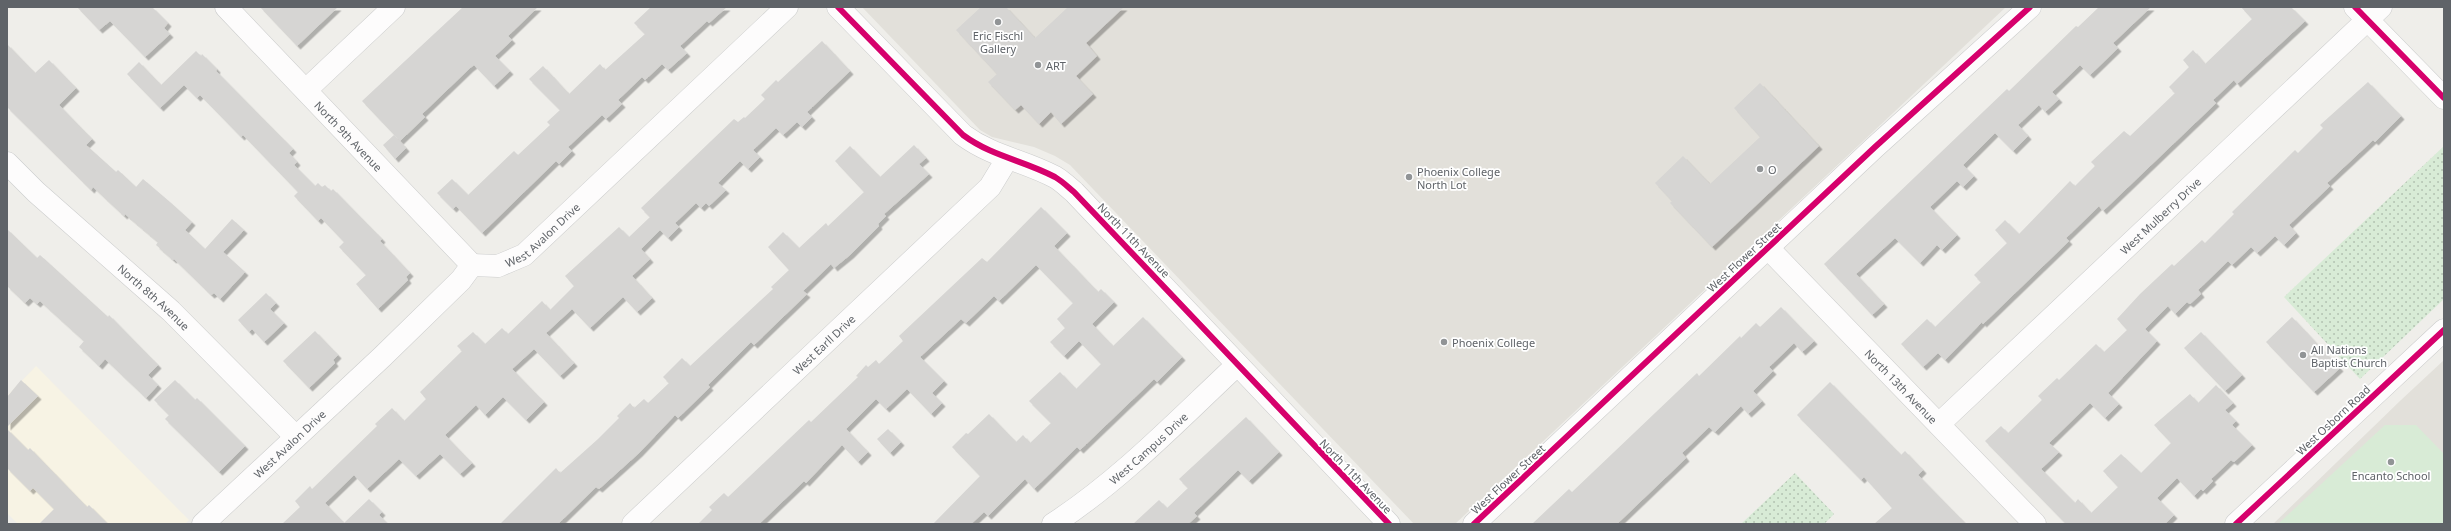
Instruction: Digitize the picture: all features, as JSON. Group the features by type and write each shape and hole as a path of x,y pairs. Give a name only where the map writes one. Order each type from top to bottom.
{"street":[{"name":"North 9th Avenue","path":"226,7 472,265"},
{"path":"306,90 394,7"},
{"name":"West Avalon Drive","path":"203,524 410,330 461,280 472,265 498,266 524,255 787,7"},
{"name":"North 11th Avenue","path":"838,7 963,135 981,148 1007,159 1037,168 1056,178 1074,192 1389,524"},
{"name":"West Flower Street","path":"1474,524 1768,248 2030,7"},
{"path":"2368,12 2444,98"},
{"name":"West Mulberry Drive","path":"1939,424 2368,12"},
{"name":"West Earll Drive","path":"633,524 990,187 1007,159"},
{"name":"North 8th Avenue","path":"7,163 36,192 172,311 296,437"},
{"name":"North 13th Avenue","path":"1768,248 2035,524"},
{"name":"West Osborn Road","path":"2236,524 2444,330"},
{"name":"West Campus Drive","path":"1053,524 1074,511 1123,470 1237,365"}],"shaded area":[{"name":"Phoenix College","path":"862,7 2006,7 1455,524 1414,524 1070,165 1055,156 1034,147 992,137 980,130"},
{"name":"Encanto School","path":"2444,360 2444,524 2273,524 2401,400"},
{"path":"36,366 189,520 185,524 18,524 7,513 7,396"}],"green space":[{"path":"2444,146 2444,299 2360,379 2284,297"},
{"name":"Encanto School","path":"2385,425 2416,425 2444,454 2444,524 2278,524"},
{"path":"1795,473 1834,514 1824,524 1741,524"}],"building":[{"path":"77,7 152,7 168,23 164,28 170,34 145,57 110,21 99,30"},
{"path":"260,7 338,7 297,46"},
{"path":"463,7 538,7 508,36 512,40 495,56 510,71 494,86 474,65 422,114 425,117 400,141 362,101"},
{"path":"651,7 727,7 709,23 707,21 680,46 687,53 668,70 662,64 645,80 642,77 618,100 622,104 606,119 602,115 568,147 572,151 559,164 556,161 482,233 456,206 453,209 437,193 452,179 468,195 514,151 518,155 550,125 547,122 560,110 529,79 543,66 569,94 600,64 605,70 645,34 634,23"},
{"name":"ART","path":"981,7 1006,7 1035,38 1068,7 1124,7 1086,43 1097,56 1076,76 1093,94 1061,124 1051,112 1039,124 1021,105 1015,110 988,82 997,74 956,30"},
{"path":"2099,7 2151,7 2113,43 2118,48 2090,75 2080,65 2052,92 2059,99 2045,112 2039,105 2018,125 2028,136 2013,151 1995,133 1963,165 1974,176 1963,187 1957,181 1930,207 1957,235 1942,250 1937,245 1920,263 1895,238 1856,274 1884,304 1872,315 1824,264 2007,89 2009,91 2076,26 2078,27"},
{"path":"2241,7 2291,7 2305,21 2237,84 2234,80 2213,100 2216,103 2103,211 2099,206 2066,238 2069,241 1983,324 1982,322 1945,360 1938,353 1923,367 1901,344 1927,319 1935,327 1981,282 1974,275 2007,243 1995,230 2005,220 2019,234 2070,181 2075,186 2095,166 2091,162 2124,131 2130,136 2175,93 2169,87 2189,67 2183,60 2193,50 2205,64 2252,19"},
{"path":"822,41 850,71 807,112 812,117 802,127 797,122 783,135 776,128 753,150 760,157 748,169 740,161 718,183 726,190 709,206 706,203 701,208 696,203 675,223 679,227 668,238 660,230 641,249 650,259 632,276 652,298 637,312 623,297 590,328 572,309 546,333 574,363 560,376 534,349 512,369 544,402 526,420 503,397 485,415 476,405 445,435 472,463 460,474 440,454 416,476 399,459 367,489 354,475 325,503 344,523 369,499 382,512 379,515 388,524 282,524 300,507 295,501 310,486 312,489 377,426 375,424 392,408 404,421 426,399 420,392 462,351 457,346 473,332 485,344 502,328 508,334 542,301 550,310 574,286 565,276 619,227 629,237 650,217 641,208 734,119 738,122 744,117 745,118 765,99 761,95 776,80 778,82"},
{"path":"7,44 35,73 49,60 76,88 59,105 92,139 86,145 116,172 118,170 136,187 143,179 171,203 192,222 185,230 205,249 232,219 244,230 223,252 245,272 220,299 214,293 211,295 174,259 173,260 156,245 158,242 125,214 124,216 93,187 91,190 7,107"},
{"path":"196,51 201,56 202,54 217,69 216,71 293,149 289,153 297,162 294,165 315,186 318,183 322,187 325,185 331,191 333,189 382,239 380,241 410,273 406,277 408,280 378,309 356,284 366,275 339,247 344,242 321,218 318,221 294,196 298,192 243,135 241,137 200,95 197,98 184,85 160,108 127,74 139,62 161,85"},
{"path":"2368,82 2401,116 2375,142 2373,140 2327,183 2330,186 2289,225 2296,233 2284,245 2275,236 2257,253 2251,247 2232,265 2228,261 2198,290 2201,294 2190,304 2187,302 2175,314 2168,306 2145,329 2157,341 2108,393 2119,404 2105,418 2090,403 2049,443 2059,452 2041,469 2075,503 2078,499 2091,513 2118,487 2103,471 2121,454 2141,473 2171,443 2154,425 2190,394 2198,403 2216,385 2233,403 2225,410 2236,421 2232,425 2252,445 2234,462 2231,460 2211,479 2213,481 2203,491 2201,489 2194,496 2177,478 2157,498 2174,515 2165,524 2066,524 1985,441 2001,426 2008,433 2042,400 2038,396 2057,378 2059,380 2096,344 2104,352 2127,330 2117,319 2140,294 2172,264 2174,266 2202,240 2205,243 2234,214 2232,212 2295,150 2298,153 2323,128 2320,125"},
{"name":"O","path":"1760,83 1819,146 1712,247 1670,203 1672,201 1655,183 1683,156 1710,184 1760,137 1734,108"},
{"path":"394,135 406,148 395,159 383,145"},
{"path":"914,145 926,158 919,164 929,174 884,214 886,216 878,224 879,226 850,255 834,268 831,264 803,291 807,294 754,345 751,342 708,385 710,387 678,418 675,415 639,453 599,489 596,487 558,524 500,524 556,468 560,473 598,439 619,418 617,416 630,403 634,408 644,399 648,403 669,383 663,377 682,358 690,366 773,289 771,287 789,270 768,247 783,232 799,248 826,223 828,226 864,192 835,161 850,146 880,177"},
{"path":"1041,207 1067,233 1054,246 1098,292 1101,289 1114,302 1092,324 1113,346 1143,317 1182,357 1157,382 1154,379 1080,450 1077,447 1034,489 1025,479 988,516 984,512 971,524 933,524 980,476 952,447 966,433 968,434 989,414 1016,442 1023,435 1030,443 1051,423 1029,401 1060,372 1076,389 1101,364 1079,341 1064,356 1050,342 1065,328 1057,319 1073,303 1036,265 999,301 994,296 966,323 961,319 920,357 944,381 932,393 942,403 931,414 907,389 886,409 876,399 846,429 868,452 858,462 842,445 806,483 804,481 759,524 698,524 712,510 709,507 724,493 728,497 809,420 811,422 858,377 856,376 866,365 868,367 876,360 879,364 903,341 899,336 982,258 987,262"},
{"path":"7,229 37,258 40,255 108,317 109,315 158,365 148,375 158,385 146,398 105,359 99,366 79,347 84,341 40,301 37,304 30,298 25,303 7,286"},
{"path":"266,293 276,303 270,309 284,323 264,342 252,329 249,332 238,320"},
{"path":"1781,307 1814,341 1802,352 1794,343 1769,367 1773,371 1753,391 1762,401 1748,414 1741,406 1715,432 1709,427 1682,453 1686,458 1617,524 1532,524 1569,489 1572,492 1697,373 1699,376 1740,336 1741,338 1756,323 1760,327"},
{"name":"All Nations Baptist Church","path":"2292,317 2340,368 2314,392 2266,342"},
{"path":"315,331 338,355 333,360 335,363 309,388 283,361"},
{"path":"2201,332 2242,375 2225,391 2184,348"},
{"path":"21,380 38,396 7,427 7,397"},
{"path":"175,380 195,400 197,398 245,446 219,472 165,419 169,415 154,400"},
{"path":"1830,382 1901,455 1905,451 1923,470 1918,475 1966,524 1874,524 1892,508 1864,477 1861,480 1797,415"},
{"path":"1246,417 1279,452 1249,481 1238,470 1194,513 1197,516 1188,524 1133,524 1159,500 1167,508 1188,488 1179,479"},
{"path":"7,429 28,450 30,448 87,507 89,505 108,524 39,524 54,509 33,488 30,491 7,468"},
{"path":"888,429 901,442 890,453 877,439"}],"cycle path":[{"path":"838,7 963,135 986,148 1055,177 1074,192 1389,524"},
{"path":"1474,524 1875,147 2030,7"},
{"path":"2355,7 2444,98"},
{"path":"2236,524 2444,330"}],"place":[{"name":"Eric Fischl Gallery","path":"998,22"},
{"name":"ART","path":"1038,65"},
{"name":"O","path":"1760,169"},
{"name":"Phoenix College North Lot","path":"1409,177"},
{"name":"Phoenix College","path":"1444,342"},
{"name":"All Nations Baptist Church","path":"2303,355"},
{"name":"Encanto School","path":"2391,462"}]}
